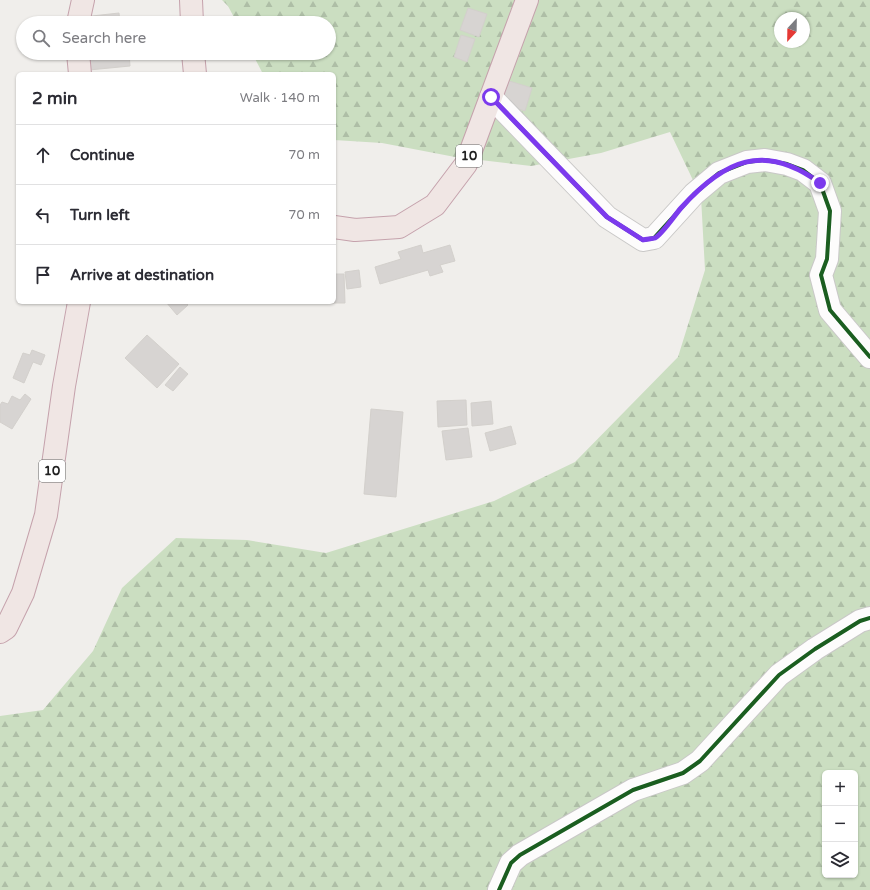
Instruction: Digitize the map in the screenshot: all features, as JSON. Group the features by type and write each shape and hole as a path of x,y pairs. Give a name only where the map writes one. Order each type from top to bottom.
{"highway":[{"path":"80,16 83,0"},
{"path":"191,0 192,16"},
{"name":"10","path":"336,227 355,230 398,227 435,205 466,164 527,0"},
{"path":"79,60 80,72"},
{"path":"194,60 195,72"},
{"name":"10","path":"0,632 6,628 23,593 46,515 64,386 79,304"}],"street":[{"path":"491,97 607,217 643,240 654,238 694,194 719,173 747,162 765,160 787,164 803,170 820,183 830,211 826,259 821,275 830,310 870,357"},
{"path":"499,890 511,863 520,855 633,790 683,772 700,760 779,675 815,649 860,622 870,618"}],"green space":[{"path":"222,0 870,0 870,890 0,890 0,716 43,710 93,651 122,588 176,538 247,540 326,553 494,501 575,462 678,357 705,270 701,197 670,132 601,153 531,166 455,157 382,143 336,140 336,72 262,72 256,60 336,60 336,16 233,16 228,6"}],"building":[{"path":"468,8 487,14 479,37 460,30"},
{"path":"119,13 119,16 92,16"},
{"path":"461,35 475,39 467,62 454,57"},
{"path":"87,60 130,60 130,66 89,70"},
{"path":"506,80 532,88 525,111 499,103"},
{"path":"421,245 423,253 450,245 455,261 440,265 443,272 430,276 428,270 380,284 375,267 401,259 398,252"},
{"path":"359,270 361,287 347,289 345,272"},
{"path":"336,274 344,274 345,303 336,303"},
{"path":"168,304 188,305 177,315"},
{"path":"147,335 179,364 157,388 125,358"},
{"path":"32,350 45,355 41,365 33,362 24,383 13,378 23,353 30,355"},
{"path":"180,367 188,374 173,391 165,385"},
{"path":"25,394 31,399 12,429 0,422 0,405 2,402 8,404 12,396 20,400"},
{"path":"466,400 467,425 438,427 437,401"},
{"path":"491,401 493,424 472,426 471,403"},
{"path":"371,409 403,412 396,497 364,494"},
{"path":"511,426 516,444 490,451 485,433"},
{"path":"468,428 472,457 446,460 442,431"}],"cycle path":[{"path":"491,97 607,217 643,240 654,238 694,194 719,173 747,162 765,160 787,164 803,170 820,183 830,211 827,259 821,275 830,310 870,357"},
{"path":"499,890 511,863 520,855 633,790 683,773 700,761 779,675 815,649 860,621 870,618"}],"route":[{"path":"491,97 607,217 643,240 654,238 694,194 719,173 747,162 765,160 787,164 803,170 820,183"}]}
